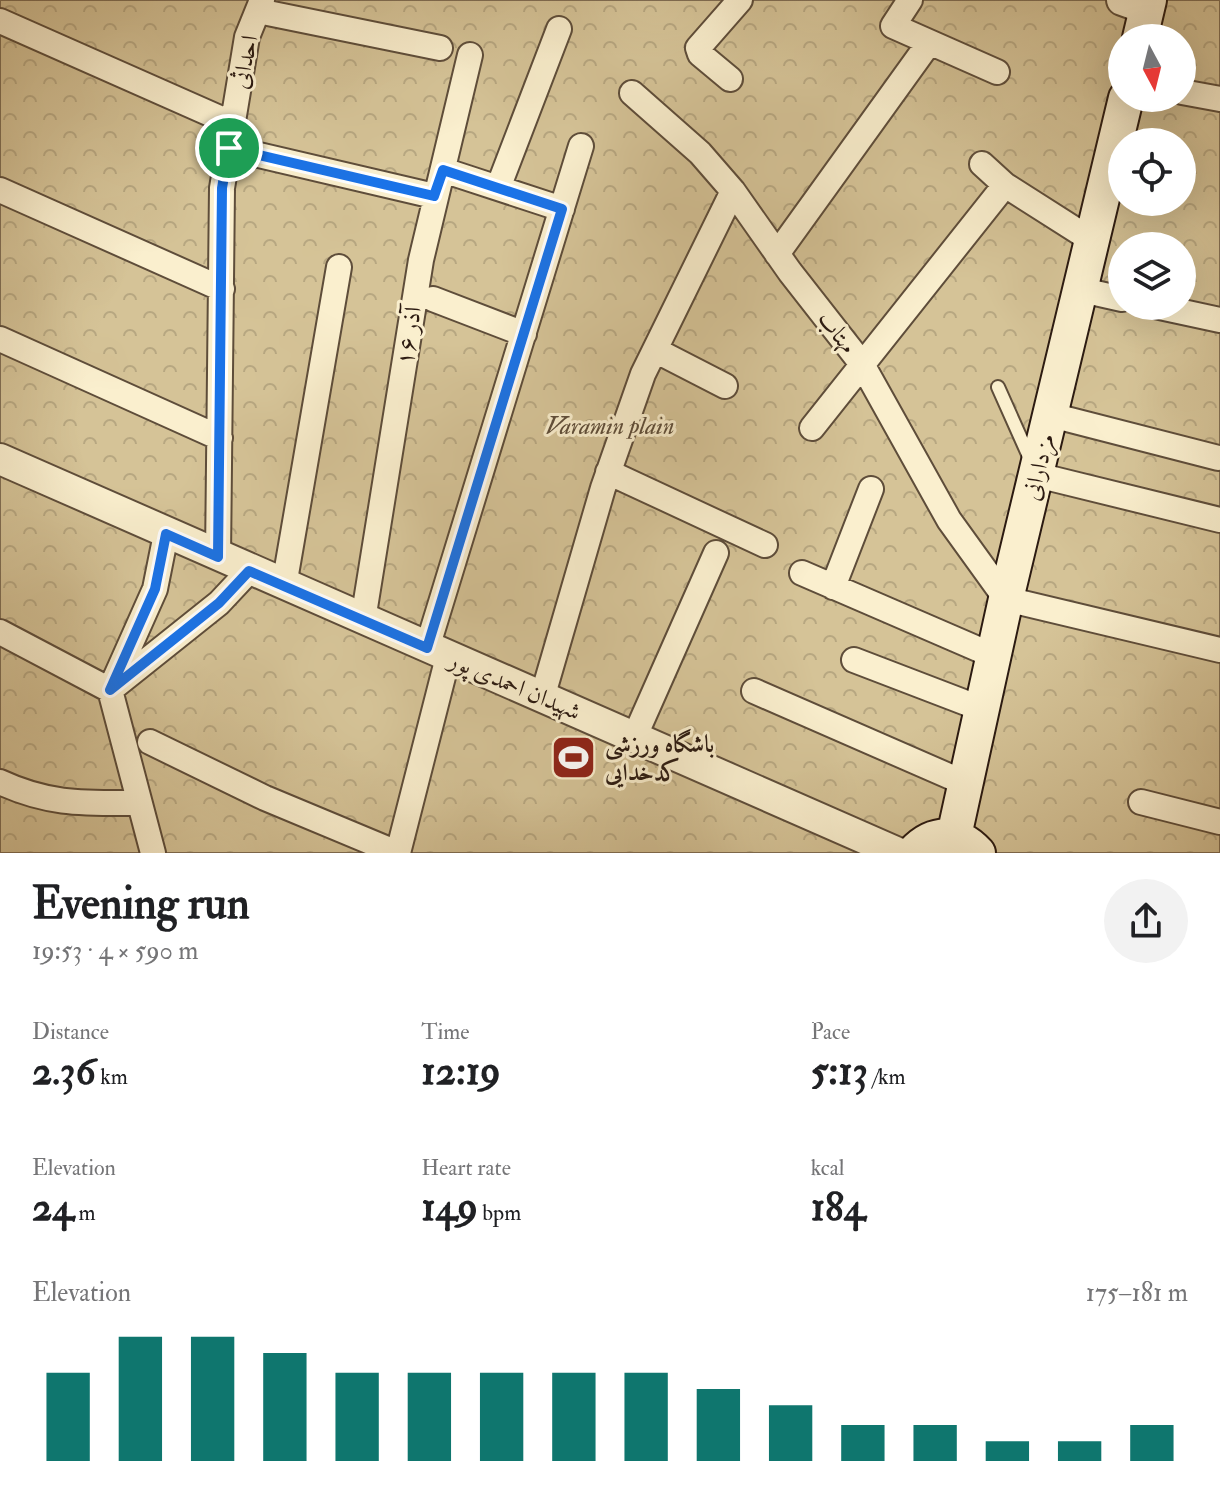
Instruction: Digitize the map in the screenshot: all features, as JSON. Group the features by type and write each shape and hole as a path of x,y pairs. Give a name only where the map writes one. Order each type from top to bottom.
{"main road":[{"name":"مزدارانی","path":"966,845 967,784 982,709 1123,112"},
{"path":"913,853 925,841 939,836 966,845"}],"street":[{"path":"730,79 700,54 698,48 740,0"},
{"path":"910,0 893,26 997,72"},
{"path":"260,5 440,48"},
{"name":"احداثی","path":"218,557 222,188 247,37 260,5"},
{"path":"0,21 231,136 434,196"},
{"path":"498,188 559,29"},
{"path":"777,254 929,43"},
{"name":"۱۶ آذر","path":"363,620 434,196 470,55"},
{"name":"مهتاب","path":"632,93 700,153 733,191 862,364 949,520 1006,599"},
{"path":"1196,95 1220,99"},
{"path":"150,742 265,798 397,853 438,653 524,334 581,146"},
{"path":"982,164 1005,185 1093,241"},
{"path":"443,170 562,209"},
{"path":"812,428 1005,185"},
{"path":"0,190 222,289"},
{"path":"542,698 608,472 655,350 733,191"},
{"path":"284,586 339,267"},
{"path":"1082,290 1108,296"},
{"path":"433,299 524,334"},
{"path":"1196,315 1220,320"},
{"path":"0,339 220,438"},
{"path":"655,350 725,386"},
{"path":"1051,415 1218,458"},
{"name":"شهیدان احمدی پور","path":"0,459 249,571 898,853"},
{"path":"608,472 765,545"},
{"path":"1037,475 1220,520"},
{"path":"833,587 871,489"},
{"path":"153,853 110,690 155,589 166,534"},
{"path":"634,738 716,553"},
{"path":"110,690 219,603 249,571"},
{"path":"802,573 994,656"},
{"path":"1006,599 1220,650"},
{"path":"0,632 110,690"},
{"path":"854,660 982,709"},
{"path":"754,691 967,784"},
{"path":"0,782 34,797 61,803 138,803"},
{"path":"1141,802 1220,822"}],"lane":[{"path":"998,387 1037,475"}],"green space":[{"name":"Varamin plain","path":"0,0 1220,0 1220,853 0,853"}],"place":[{"name":"باشگاه ورزشی کدخدایی","path":"574,758"}],"route":[{"path":"229,148 434,196 443,170 562,209 427,648 249,571 219,603 110,690 155,589 166,534 218,557 222,188 229,148"}]}
